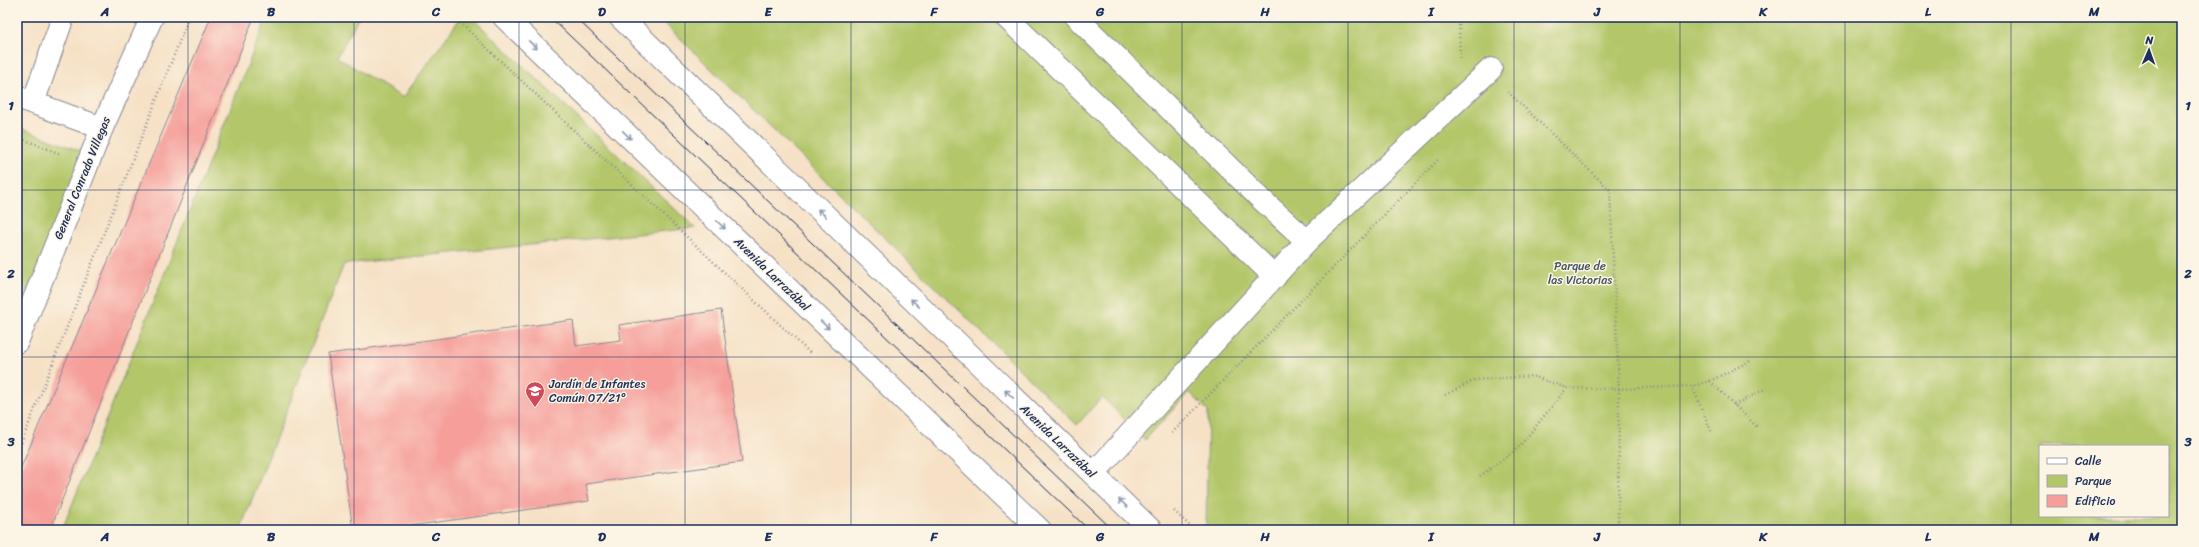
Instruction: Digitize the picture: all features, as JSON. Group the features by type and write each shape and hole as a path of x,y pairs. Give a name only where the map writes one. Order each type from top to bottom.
{"main road":[{"path":"64,17 25,100 102,128"},
{"name":"General Conrado Villegas","path":"17,342 102,128 152,17"},
{"name":"Avenida Larrazábal","path":"505,17 1040,530"},
{"name":"Avenida Larrazábal","path":"620,17 1151,530"},
{"path":"1006,17 1275,277"},
{"path":"1076,17 1260,199 1307,241"},
{"path":"1093,474 1307,241 1491,69"}],"path":[{"path":"17,454 190,17"},
{"path":"454,17 813,355"},
{"path":"1491,69 1512,85 1506,90 1610,190 1619,389 1618,530"},
{"path":"17,137 88,164"},
{"path":"1170,435 1440,159"},
{"path":"1445,395 1475,380 1532,376 1567,388 1619,389 1692,386 1710,381 1752,360"},
{"path":"1710,381 1757,427"},
{"path":"1692,386 1712,433"},
{"path":"1480,476 1518,448 1567,388"},
{"path":"1734,405 1765,389"}],"green space":[{"path":"267,17 359,17 337,57 403,98 461,17 471,17 695,228 344,264 240,530 62,530"},
{"name":"Parque de las Victorias","path":"658,17 2182,17 2182,530 1206,530 1208,411 1189,392 1145,440 1102,397 1077,425"},
{"path":"17,127 96,157 17,310"}],"building":[{"path":"211,17 254,17 50,530 17,530 17,477"},
{"name":"Jardín de Infantes Común 07/21°","path":"721,310 742,462 586,484 589,501 381,530 353,530 328,354 573,320 576,346 621,340 619,325"}],"tram line":[{"path":"550,17 1089,530"},
{"path":"575,17 1113,530"}],"place":[{"name":"Jardín de Infantes Común 07/21°","path":"535,408"}]}
